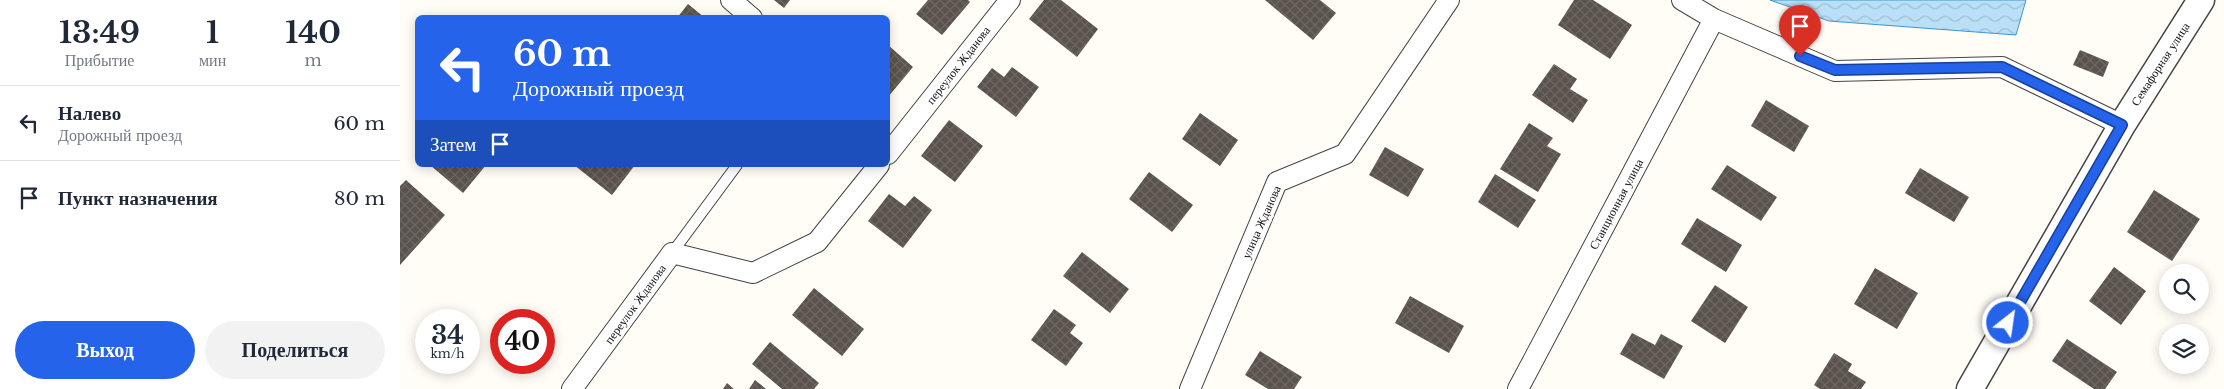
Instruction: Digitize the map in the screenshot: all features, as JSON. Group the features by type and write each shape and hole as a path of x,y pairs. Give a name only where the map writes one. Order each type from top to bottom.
{"street":[{"path":"731,0 748,15"},
{"name":"переулок Жданова","path":"891,141 1010,0"},
{"name":"улица Жданова","path":"1190,389 1277,182 1345,154 1449,0"},
{"path":"1682,0 1714,19 1835,70 2002,67 2122,125"},
{"name":"Семафорная улица","path":"1970,389 2122,125 2201,0"},
{"name":"Станционная улица","path":"1518,389 1714,19"},
{"name":"переулок Жданова","path":"572,389 672,254 753,273 818,242 877,167"}],"lane":[{"path":"672,254 735,167"}],"water":[{"path":"1770,0 2026,0 2016,35 1829,21"}],"building":[{"path":"774,0 790,0 784,8"},
{"path":"928,0 968,0 970,2 942,35 916,14"},
{"path":"1044,0 1061,0 1098,29 1077,57 1029,19"},
{"path":"1265,0 1320,0 1336,13 1313,40"},
{"path":"1574,0 1593,0 1632,25 1610,59 1558,25"},
{"path":"688,4 701,15 679,15"},
{"path":"890,47 913,67 890,95"},
{"path":"2080,50 2109,62 2103,77 2073,65"},
{"path":"1554,64 1577,79 1570,89 1588,100 1573,123 1532,95"},
{"path":"1012,67 1039,87 1016,117 977,87 992,68 1004,77"},
{"path":"1766,100 1809,126 1794,152 1751,126"},
{"path":"1200,113 1238,140 1220,166 1182,139"},
{"path":"949,120 983,146 955,182 921,156"},
{"path":"1529,123 1553,138 1547,146 1561,154 1538,192 1500,169"},
{"path":"1385,147 1424,169 1408,197 1369,175"},
{"path":"1727,165 1777,197 1761,221 1711,189"},
{"path":"432,167 484,167 463,193"},
{"path":"577,167 633,167 612,195"},
{"path":"1920,168 1969,197 1954,222 1905,193"},
{"path":"1149,172 1193,205 1172,232 1129,199"},
{"path":"1495,174 1536,200 1518,228 1478,202"},
{"path":"406,180 445,215 400,265 400,186"},
{"path":"2154,190 2200,219 2172,261 2127,232"},
{"path":"889,194 905,206 914,196 932,210 903,248 868,221"},
{"path":"1697,218 1742,245 1726,272 1681,244"},
{"path":"1082,252 1129,289 1110,313 1063,276"},
{"path":"2114,267 2146,291 2121,325 2089,301"},
{"path":"1875,268 1918,293 1897,329 1854,304"},
{"path":"1715,285 1748,307 1725,343 1691,321"},
{"path":"814,288 864,329 842,356 792,315"},
{"path":"1410,296 1464,326 1449,353 1395,323"},
{"path":"1054,309 1076,325 1070,333 1083,343 1066,366 1031,340"},
{"path":"1632,333 1655,345 1661,334 1683,346 1664,379 1620,354"},
{"path":"2067,339 2117,372 2105,389 2094,389 2052,361"},
{"path":"770,342 819,383 814,389 782,389 752,364"},
{"path":"1260,351 1302,377 1294,389 1268,389 1245,375"},
{"path":"1834,353 1852,364 1848,371 1866,382 1861,389 1820,389 1814,385"},
{"path":"755,380 766,389 749,389"},
{"path":"727,383 734,389 723,389"}],"route":[{"path":"1800,56 1835,70 2002,67 2122,125 2008,323"}]}
